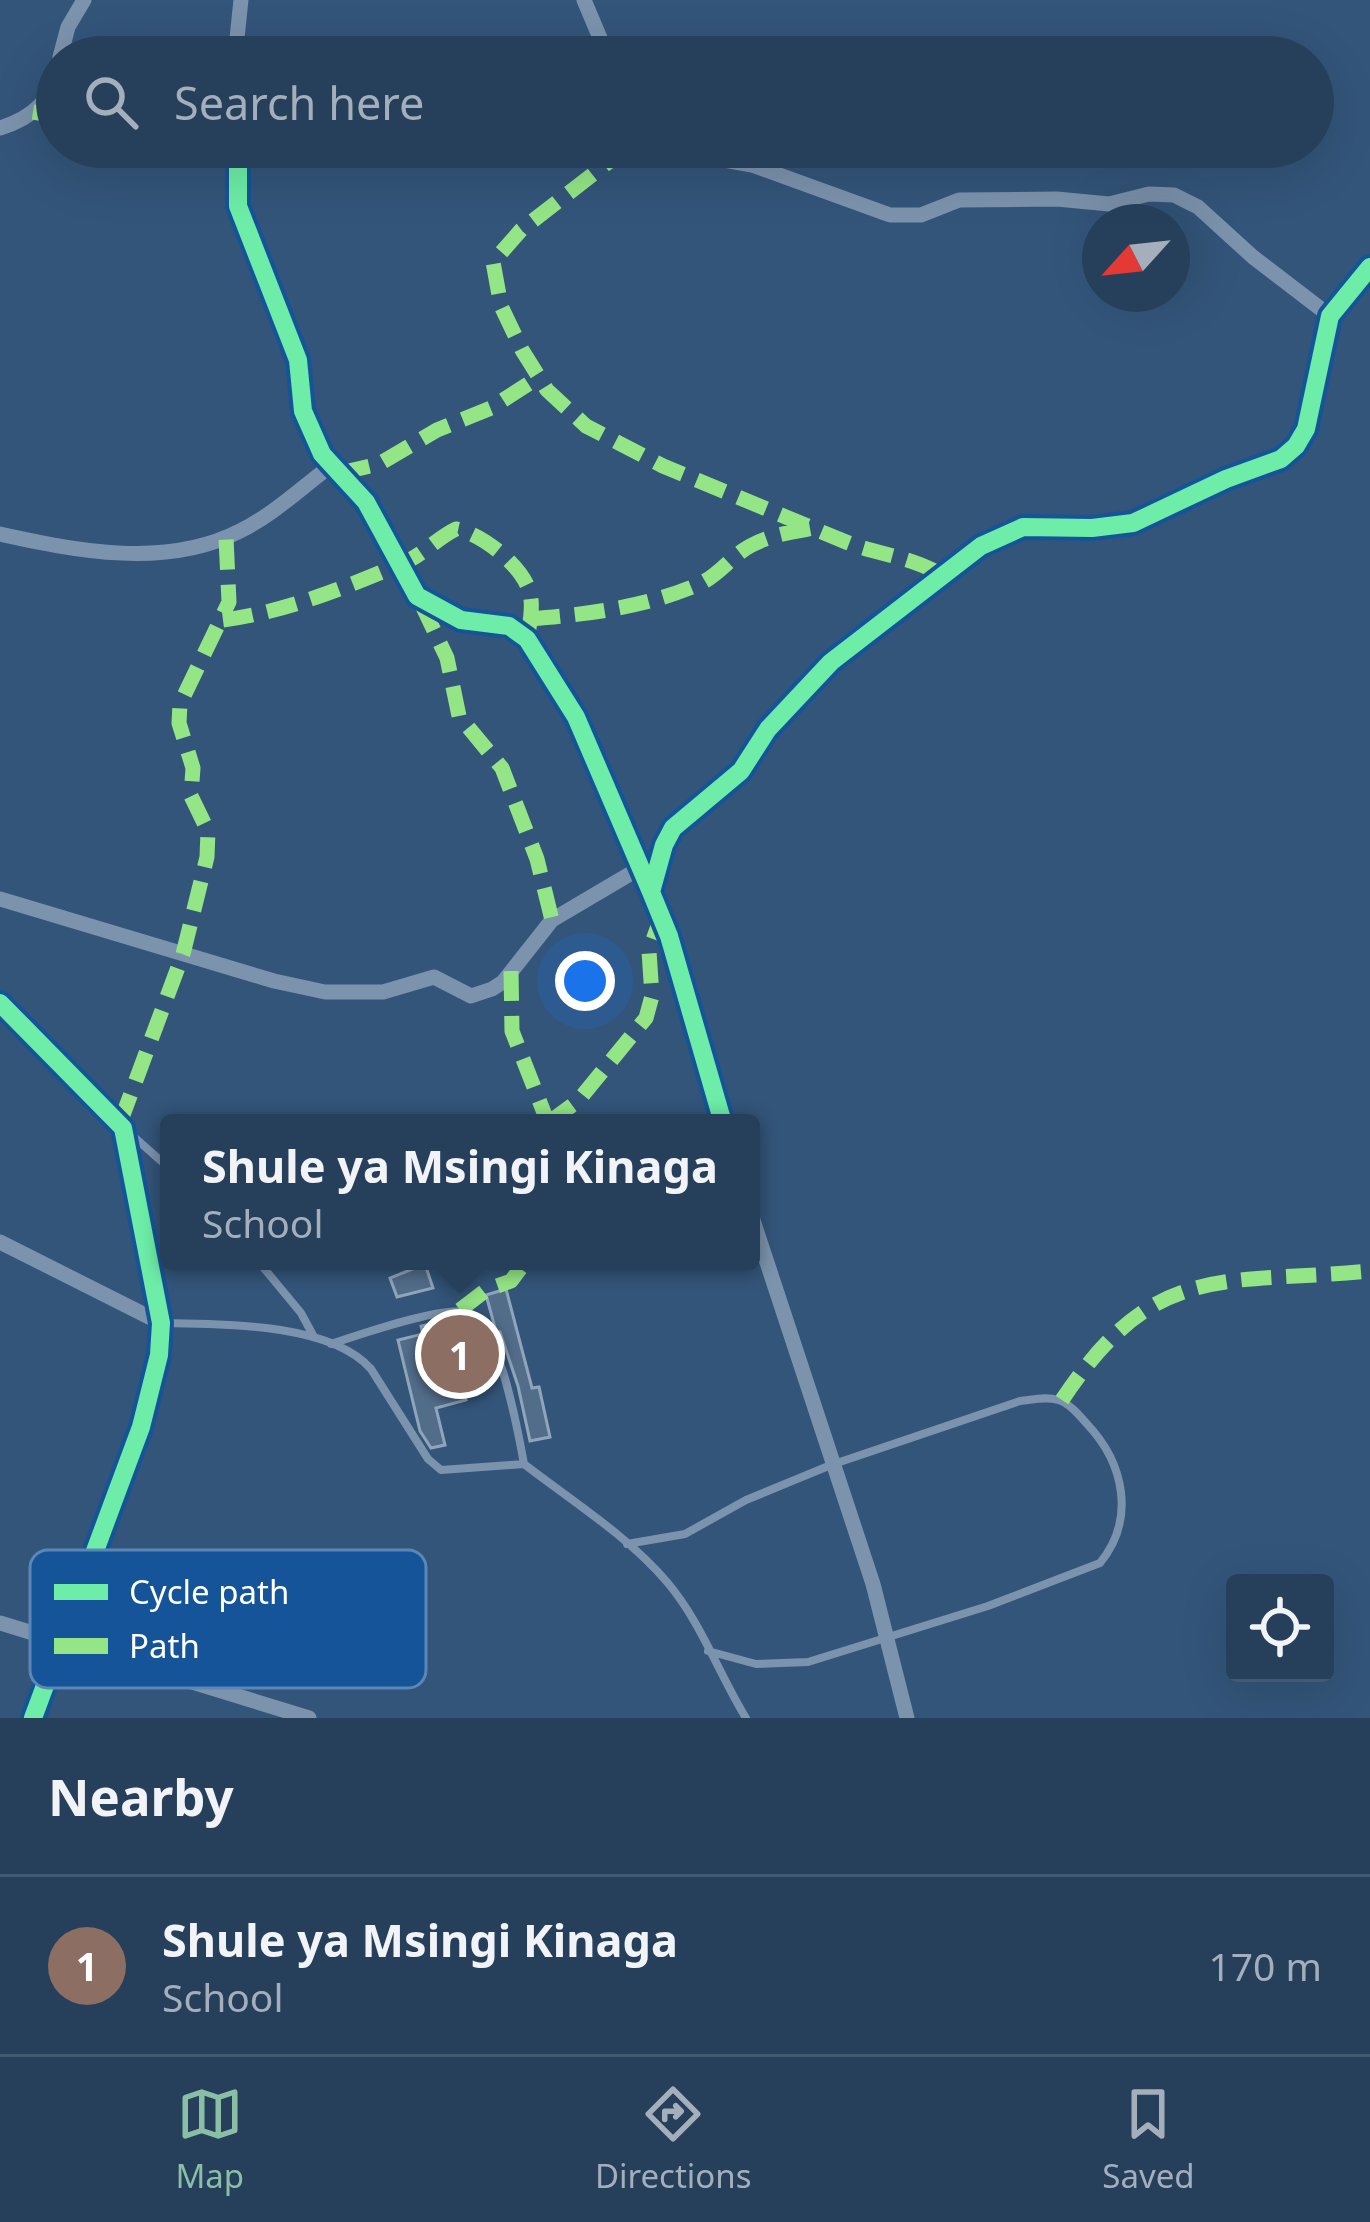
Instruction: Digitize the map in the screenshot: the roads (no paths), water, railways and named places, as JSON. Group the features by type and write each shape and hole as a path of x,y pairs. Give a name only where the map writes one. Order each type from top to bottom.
{"street":[{"path":"66,36 84,0"},
{"path":"237,36 241,0"},
{"path":"584,0 599,36"},
{"path":"0,128 36,109"},
{"path":"238,168 238,206 301,368 303,411 322,454 374,514 417,596 460,620 509,626 527,638 576,717 669,936 720,1114"},
{"path":"760,168 908,218 958,200 1057,199 1109,204 1149,194 1174,195 1198,207 1252,257 1330,316"},
{"path":"651,892 673,828 741,771 769,729 831,662 980,546 1022,527 1133,523 1281,459 1296,446 1306,429 1330,316 1370,267"},
{"path":"0,534 90,551 164,552 246,529 332,465"},
{"path":"0,899 308,988 382,992 434,977 471,996 503,982 551,920 640,868"},
{"path":"0,1003 123,1128 161,1323 159,1354 140,1427 96,1550"},
{"path":"0,1242 161,1323"},
{"path":"760,1242 873,1585 908,1718"},
{"path":"0,1623 30,1631"},
{"path":"34,1718 45,1688"},
{"path":"214,1688 309,1718"}],"lane":[{"path":"123,1128 160,1160"},
{"path":"265,1270 301,1313 315,1339"},
{"path":"331,1344 441,1313 472,1313 492,1340 524,1464 628,1544 670,1585 746,1718"},
{"path":"161,1323 277,1330 331,1344 371,1369 428,1459 441,1470 524,1464"},
{"path":"628,1544 697,1529 746,1500 831,1465 951,1422 1045,1398 1062,1400 1075,1411 1105,1446 1117,1470 1120,1524 1112,1548 1100,1562 1021,1594 832,1656 755,1664 709,1652"}],"place":[{"name":"Shule ya Msingi Kinaga","path":"460,1354"}]}
